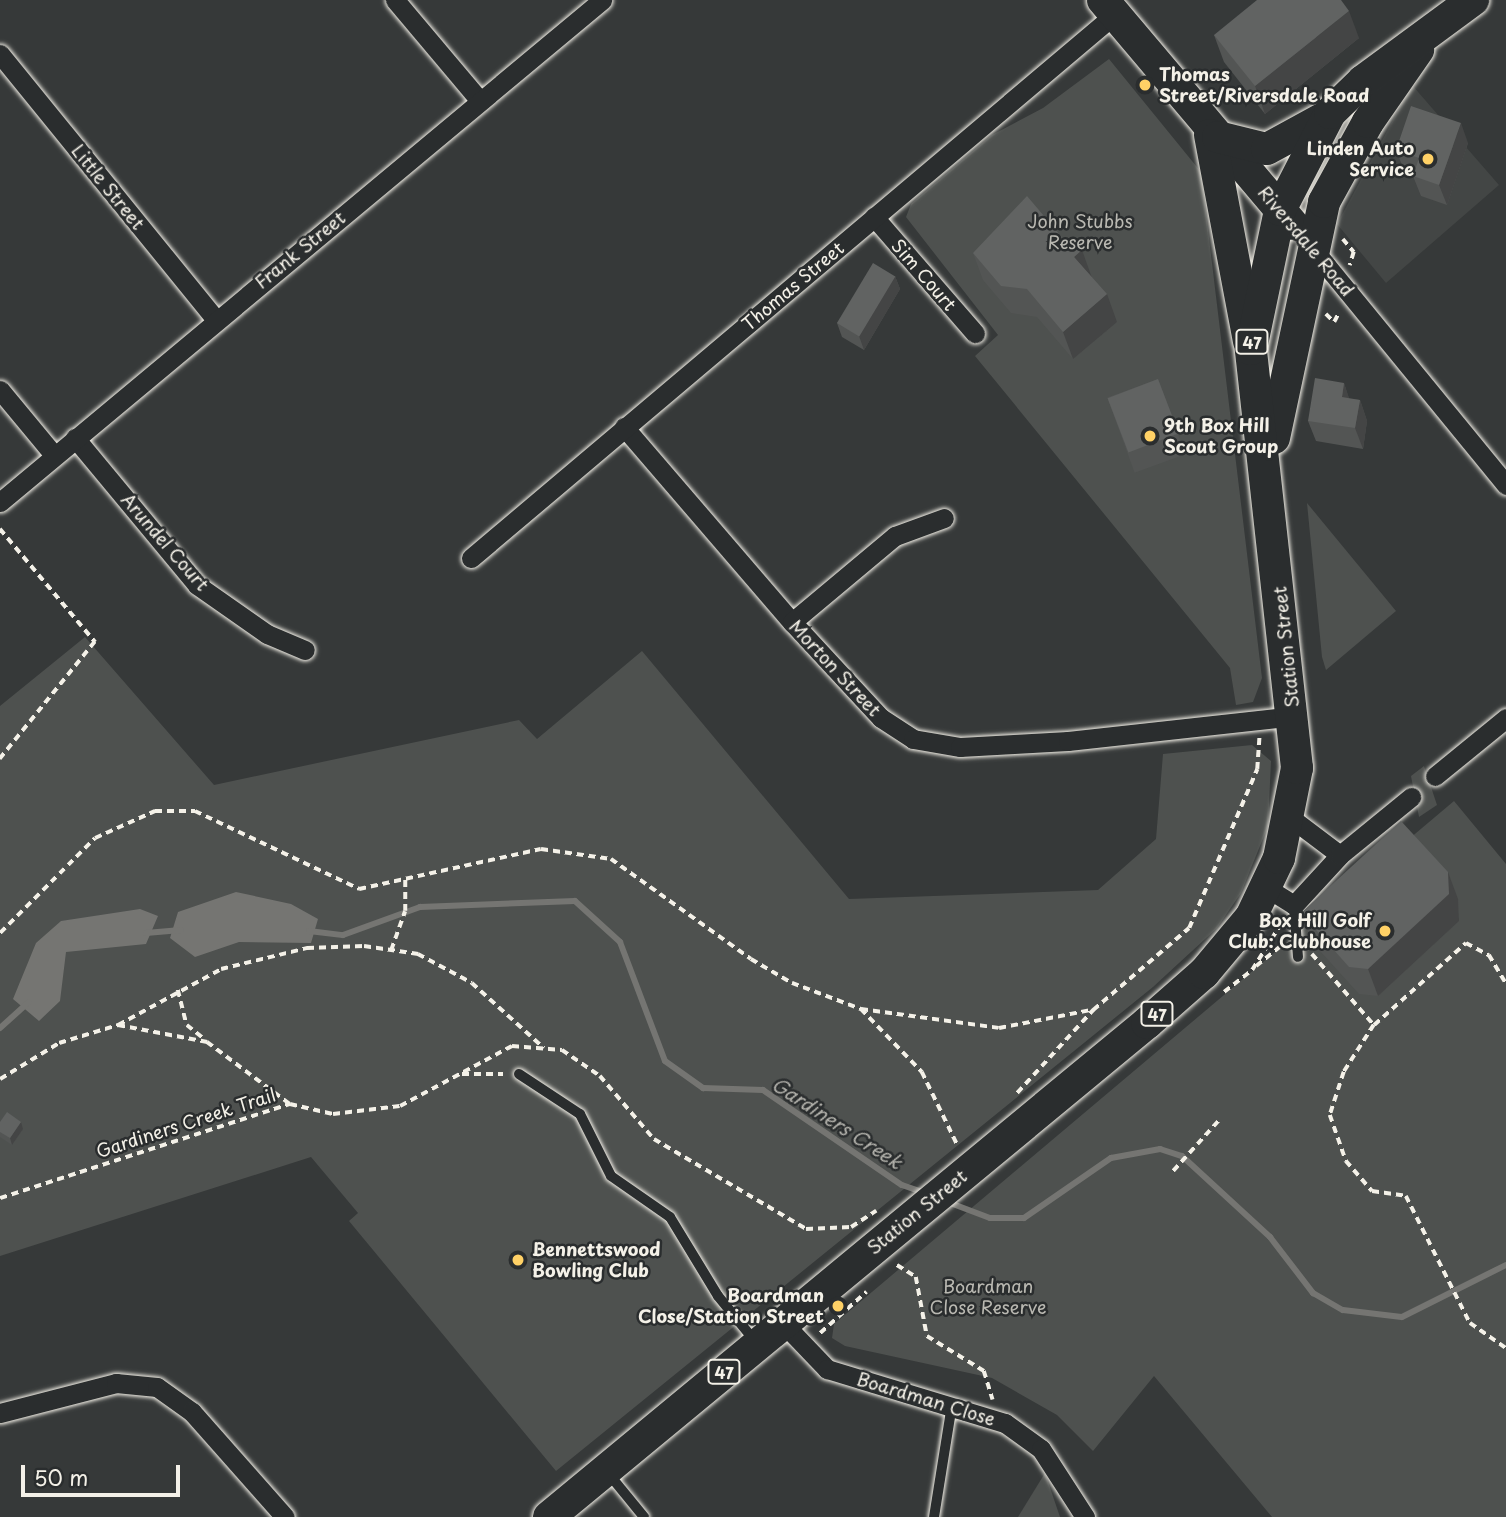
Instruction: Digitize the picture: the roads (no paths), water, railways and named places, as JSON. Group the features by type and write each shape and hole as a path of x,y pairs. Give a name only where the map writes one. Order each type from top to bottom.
{"main road":[{"name":"Station Street","path":"549,1517 783,1323 961,1153 1204,973 1266,888 1291,818 1297,768 1269,475 1251,349 1280,210 1330,113 1363,81 1427,37 1473,0"},
{"name":"Riversdale Road","path":"1109,7 1280,210 1324,239"},
{"name":"Station Street","path":"1269,475 1282,387 1324,239 1324,202 1368,122 1427,37"},
{"path":"1213,130 1267,149 1330,113"},
{"path":"1213,130 1223,178 1235,292 1251,349"}],"street":[{"path":"395,0 480,101"},
{"name":"Frank Street","path":"0,502 215,319 602,0"},
{"name":"Thomas Street","path":"471,558 874,217 1109,7"},
{"name":"Little Street","path":"0,54 215,319"},
{"name":"Sim Court","path":"874,217 975,333"},
{"name":"Riversdale Road","path":"1324,239 1506,485"},
{"path":"0,390 54,455"},
{"name":"Morton Street","path":"624,427 792,622 881,718 913,739 960,747 1293,716"},
{"name":"Arundel Court","path":"75,438 197,585 267,634 305,650"},
{"path":"792,622 895,536 944,517"},
{"path":"1436,776 1506,718"},
{"path":"1266,888 1294,905 1340,855 1411,797"},
{"path":"1291,818 1340,855"},
{"name":"Boardman Close","path":"783,1323 827,1369 952,1404 1004,1423 1041,1449 1085,1517"},
{"path":"0,1413 116,1383 157,1387 192,1412 285,1517"}],"lane":[{"path":"1294,905 1298,957"},
{"path":"519,1074 580,1114 611,1176 670,1217 718,1296 758,1344"},
{"path":"934,1517 952,1404"},
{"path":"605,1470 644,1517"}],"waterway":[{"name":"Gardiners Creek","path":"309,931 343,935 420,907 575,901 620,942 665,1061 703,1088 763,1090 902,1185 925,1193"},
{"name":"Gardiners Creek","path":"146,933 181,930"},
{"name":"Gardiners Creek","path":"0,1028 28,1003"},
{"name":"Gardiners Creek","path":"945,1201 990,1218 1024,1218 1111,1158 1160,1149 1182,1156 1270,1237 1313,1293 1343,1310 1402,1317 1506,1265"}],"place":[{"name":"Thomas Street/Riversdale Road","path":"1145,85"},
{"name":"Linden Auto Service","path":"1428,159"},
{"name":"9th Box Hill Scout Group","path":"1150,436"},
{"name":"Box Hill Golf Club: Clubhouse","path":"1385,931"},
{"name":"Bennettswood Bowling Club","path":"518,1260"},
{"name":"Boardman Close/Station Street","path":"838,1306"}],"park label":[{"name":"John Stubbs Reserve","path":"1080,232"},
{"name":"Boardman Close Reserve","path":"988,1297"}]}
